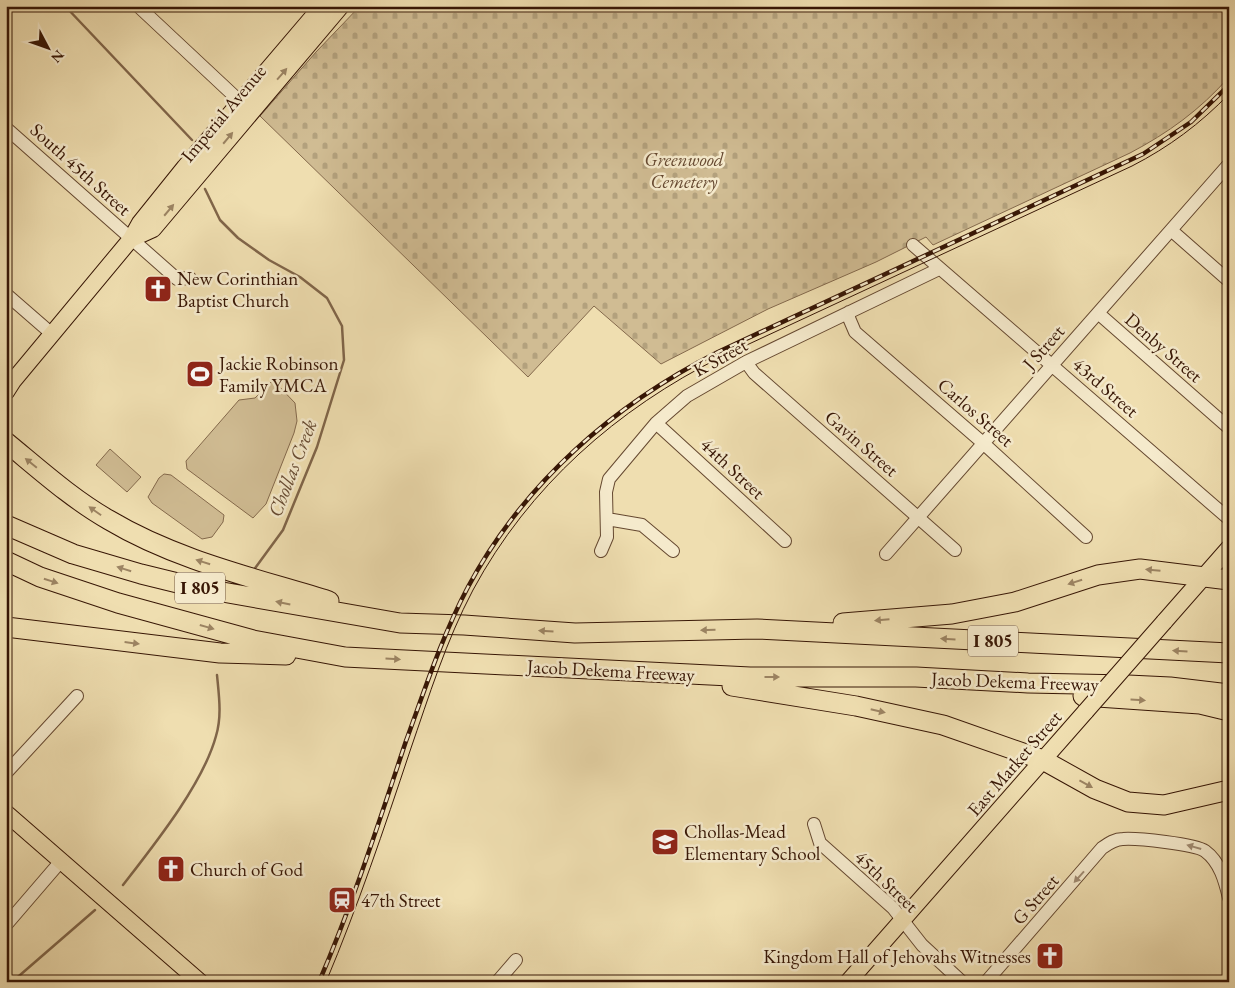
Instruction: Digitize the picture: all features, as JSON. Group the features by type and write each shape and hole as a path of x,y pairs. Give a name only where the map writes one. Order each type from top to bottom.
{"highway":[{"path":"6,442 56,483 108,520 137,534 186,556 400,623"},
{"name":"Jacob Dekema Freeway","path":"6,525 73,554 194,587 400,623 464,625 574,633 757,628 1229,653"},
{"name":"Jacob Dekema Freeway","path":"6,561 40,577 118,603 253,640 345,657 750,677 916,677 1028,683 1170,687 1229,694"},
{"path":"757,628 952,614 1015,602 1098,575 1140,569 1229,580"},
{"path":"6,627 220,654 345,657"},
{"path":"636,670 865,708 943,725 1043,760 1095,789 1128,802 1164,805 1229,790"},
{"path":"916,677 1037,692 1200,704 1229,710"}],"main road":[{"name":"Imperial Avenue","path":"245,106 322,6"},
{"name":"Imperial Avenue","path":"8,386 131,239 141,221 245,106 341,6"},
{"name":"East Market Street","path":"848,982 1229,548"},
{"path":"6,813 200,982"}],"street":[{"path":"138,6 245,106"},
{"name":"South 45th Street","path":"6,128 177,279 190,278"},
{"name":"J Street","path":"886,554 1229,164"},
{"path":"1171,230 1229,280"},
{"name":"43rd Street","path":"913,245 1229,519"},
{"name":"K Street","path":"602,551 607,537 606,492 610,478 656,423 688,396 746,362 939,269"},
{"path":"6,294 52,334"},
{"name":"Carlos Street","path":"849,312 849,318 855,332 984,443 1086,537"},
{"name":"Denby Street","path":"1098,313 1229,428"},
{"name":"Gavin Street","path":"746,362 754,373 955,550"},
{"name":"44th Street","path":"656,423 785,541"},
{"path":"607,519 642,525 673,551"},
{"path":"6,774 77,696"},
{"name":"45th Street","path":"814,824 820,843 893,908 922,945 962,982"},
{"name":"G Street","path":"986,982 1102,848 1111,842 1123,839 1189,845 1204,850 1216,862 1224,878 1229,898"},
{"path":"6,925 61,861"},
{"path":"497,982 516,960"}],"green space":[{"name":"Greenwood Cemetery","path":"360,6 1229,6 1229,77 1207,100 1183,120 1130,153 933,245 926,237 876,262 768,309 661,364 594,306 528,377 260,116 316,52"},
{"path":"273,380 295,403 297,421 266,504 253,518 187,469 186,461 239,400 255,398"},
{"path":"110,449 141,477 127,492 96,465"},
{"path":"164,474 171,475 224,515 223,522 212,537 202,539 152,503 148,497 159,478"}],"waterway":[{"path":"65,6 192,140"},
{"name":"Chollas Creek","path":"205,189 220,220 238,238 269,260 300,277 327,298 342,326 344,360 317,447 283,530 253,571"},
{"path":"123,885 176,814 210,755 219,721 217,675"},
{"name":"Chollas Creek","path":"12,982 95,910"}],"tram line":[{"path":"326,982 370,867 438,669 463,609 495,552 521,517 549,484 579,454 646,401 683,378 721,357 1132,166 1184,134 1229,94"}],"railway":[{"path":"319,982 376,832 427,682 468,587 491,549 516,514 544,481 575,450 643,396 679,373 718,352 1143,154 1191,122 1229,85"}],"place":[{"name":"New Corinthian Baptist Church","path":"158,289"},
{"name":"Jackie Robinson Family YMCA","path":"200,374"},
{"name":"Chollas-Mead Elementary School","path":"665,842"},
{"name":"Church of God","path":"171,869"},
{"name":"47th Street","path":"342,900"},
{"name":"Kingdom Hall of Jehovahs Witnesses","path":"1050,956"}]}
